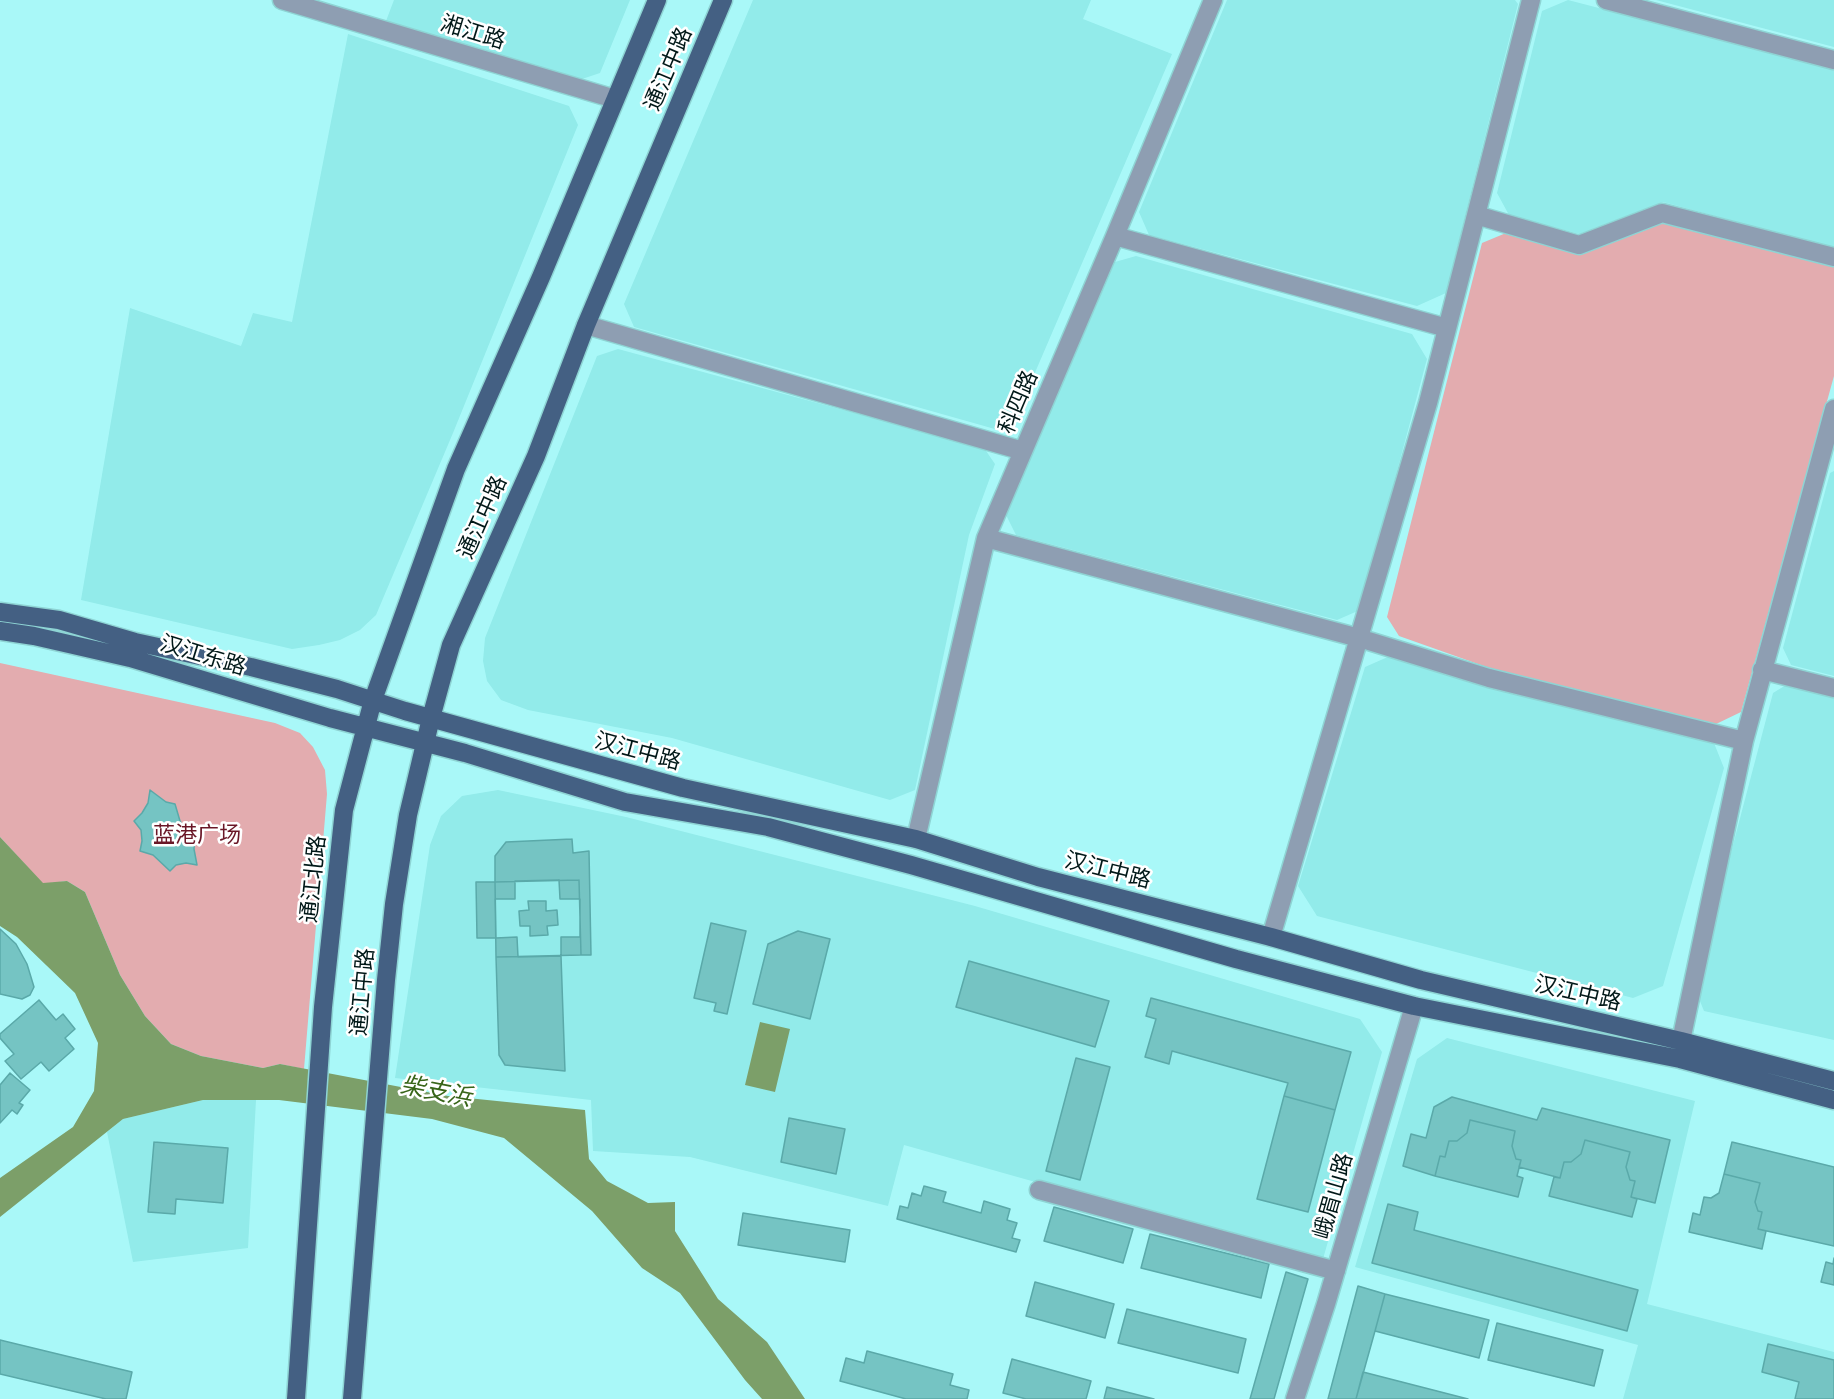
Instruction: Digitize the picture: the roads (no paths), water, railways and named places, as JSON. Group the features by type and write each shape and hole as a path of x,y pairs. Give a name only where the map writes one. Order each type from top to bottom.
{"main road":[{"name":"通江中路","path":"373,700 456,469 541,277 657,0"},
{"name":"通江中路","path":"352,1399 394,904 408,815 431,718 451,645 536,456 586,325 723,0"},
{"name":"汉江东路","path":"0,612 59,620 135,642 252,667 373,700"},
{"name":"汉江东路","path":"0,631 34,636 130,658 391,734"},
{"name":"汉江中路","path":"373,700 684,788 916,839 1038,877 1271,937 1421,981 1681,1041 1834,1081"},
{"name":"通江北路","path":"296,1399 323,1007 344,810 373,700"},
{"name":"汉江中路","path":"391,734 625,802 768,826 1414,1006 1680,1059 1834,1100"}],"street":[{"name":"湘江路","path":"282,0 615,99"},
{"name":"科四路","path":"916,839 986,538 1213,0"},
{"path":"1271,937 1428,403 1531,0"},
{"path":"1606,0 1834,60"},
{"path":"1476,215 1579,244 1662,213 1834,257"},
{"path":"1115,236 1447,327"},
{"path":"586,325 1023,451"},
{"path":"1681,1041 1744,741 1762,670 1831,434 1834,409"},
{"path":"986,538 1359,638 1489,678 1744,741"},
{"path":"1762,670 1834,688"},
{"name":"峨眉山路","path":"1295,1399 1336,1271 1414,1006"},
{"path":"1039,1190 1336,1271"}],"park label":[{"name":"蓝港广场","path":"197,835"}],"water label":[{"name":"柴支浜","path":"436,1091"}]}
